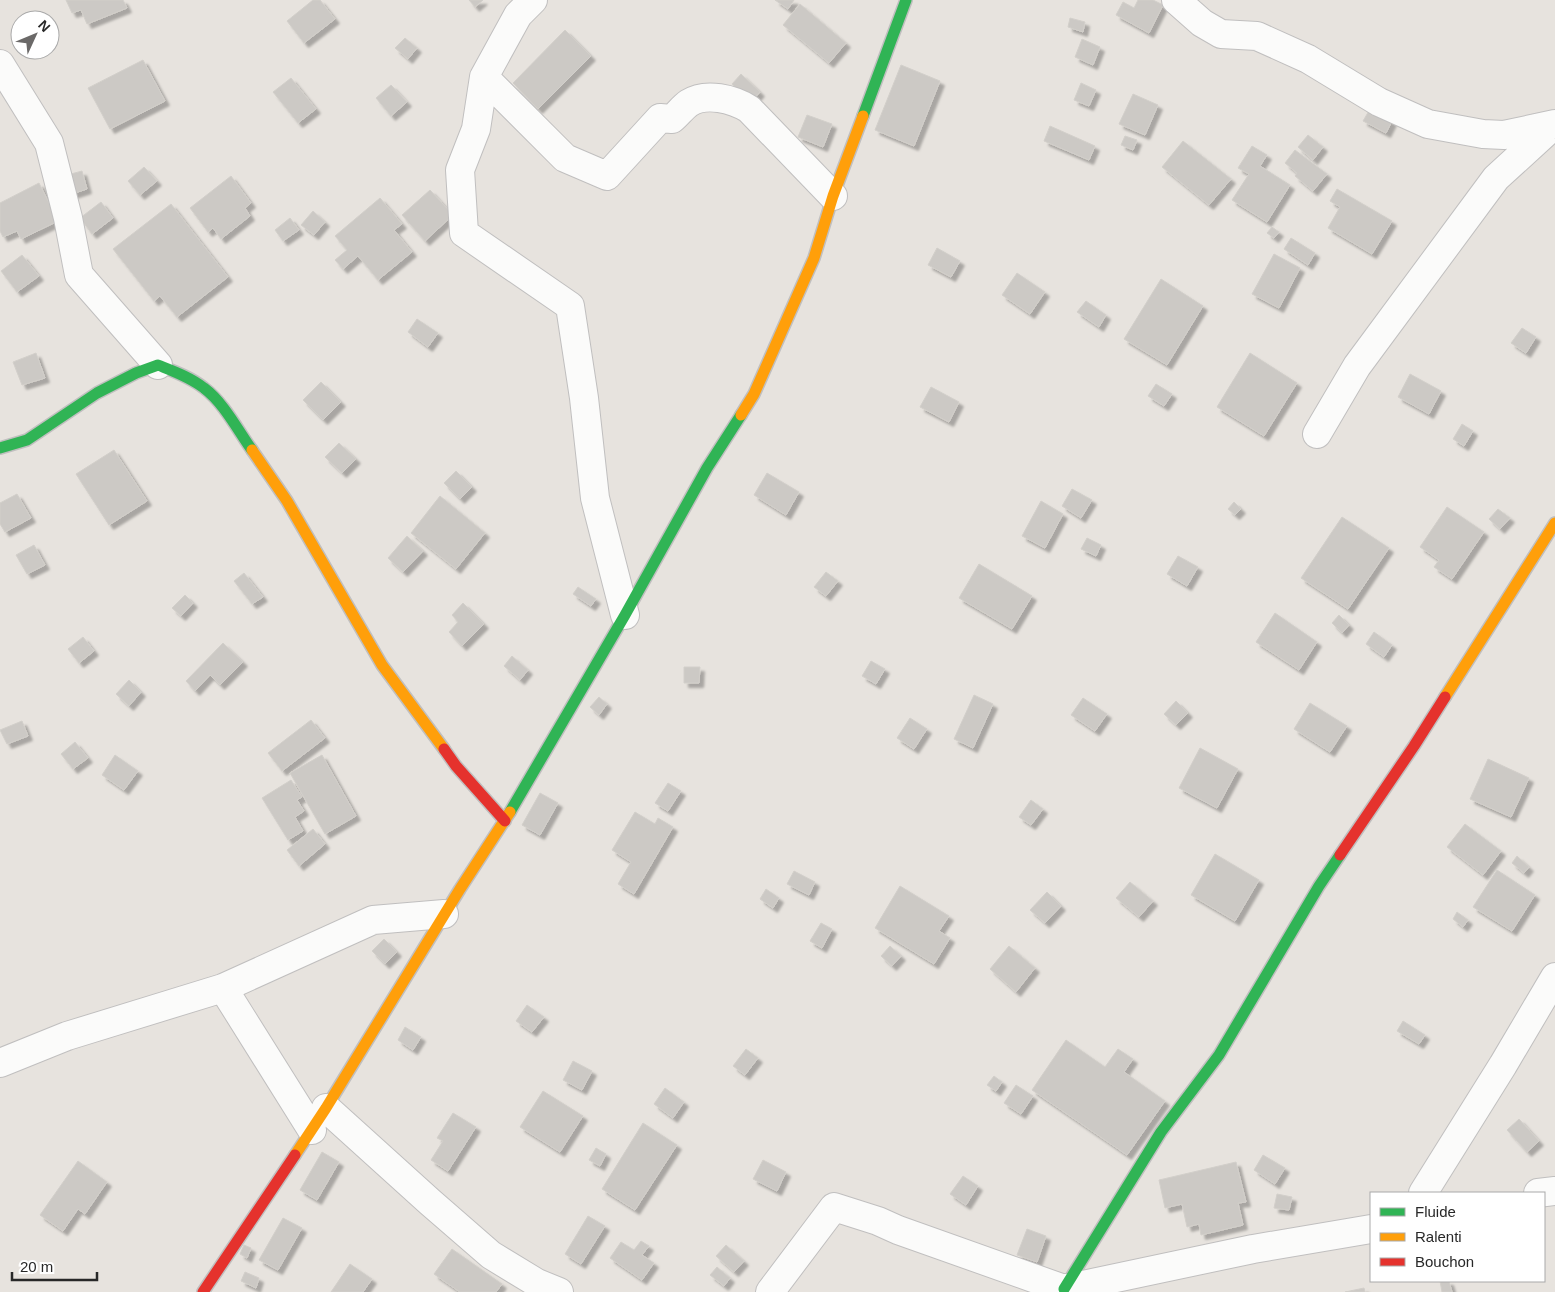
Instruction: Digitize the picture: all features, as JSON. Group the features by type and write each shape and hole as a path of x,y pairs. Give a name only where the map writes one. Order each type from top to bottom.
{"street":[{"path":"533,0 518,15 484,77 476,129 460,170 464,233 570,306 584,398 595,498 626,615"},
{"path":"203,1292 319,1119 444,914 505,821 626,615 708,468 754,394 814,258 833,196 906,0"},
{"path":"1176,0 1202,23 1221,34 1257,36 1308,59 1379,102 1428,124 1482,134 1504,135 1555,124 1496,178 1357,366 1316,434"},
{"path":"0,64 49,143 68,218 79,275 158,366 182,375 204,388 222,407 287,501 382,665 456,766 505,821"},
{"path":"484,77 565,158 607,176 660,118 672,119 689,103 706,96 740,103 749,109 833,196"},
{"path":"0,448 27,440 97,393 136,373 158,366"},
{"path":"1064,1290 1161,1132 1219,1055 1319,886 1414,746 1555,523"},
{"path":"0,1063 67,1036 223,988 373,920 444,914"},
{"path":"1424,1192 1503,1065 1555,977"},
{"path":"223,988 319,1119 430,1202 492,1255 537,1283 559,1292"},
{"path":"770,1292 834,1207 878,1221 1064,1290 1254,1250 1370,1229"}],"building":[{"path":"66,0 123,0 127,8 87,24 81,10 72,13"},
{"path":"313,0 320,0 335,19 304,43 287,21"},
{"path":"469,0 483,0 475,7"},
{"path":"775,0 794,0 788,9"},
{"path":"1138,0 1153,0 1163,5 1149,33 1116,15 1123,2 1134,8"},
{"path":"800,4 846,43 829,63 783,25"},
{"path":"1070,18 1085,22 1083,32 1068,27"},
{"path":"565,30 591,56 538,109 513,83"},
{"path":"405,38 417,48 408,59 395,48"},
{"path":"1082,39 1100,47 1093,65 1075,57"},
{"path":"143,60 165,101 110,129 88,88"},
{"path":"901,65 940,81 914,146 875,130"},
{"path":"741,74 760,92 751,102 732,84"},
{"path":"291,78 316,109 298,123 273,92"},
{"path":"1081,83 1096,90 1089,106 1074,100"},
{"path":"391,85 407,102 391,116 376,98"},
{"path":"1133,94 1158,105 1145,135 1119,124"},
{"path":"1370,109 1392,121 1386,133 1363,121"},
{"path":"807,115 832,124 823,147 798,137"},
{"path":"1050,126 1095,146 1089,160 1044,141"},
{"path":"1308,135 1323,147 1313,160 1298,147"},
{"path":"1125,136 1137,140 1133,150 1121,145"},
{"path":"1183,141 1231,179 1209,205 1162,167"},
{"path":"1252,146 1267,155 1260,166 1290,185 1267,222 1232,200 1249,174 1238,168"},
{"path":"1295,150 1327,174 1313,191 1295,176 1297,173 1285,163"},
{"path":"144,167 157,181 140,195 128,181"},
{"path":"82,171 87,189 72,194 67,175"},
{"path":"231,176 251,203 245,208 250,216 221,239 213,228 208,232 190,208"},
{"path":"39,183 58,221 21,239 17,231 3,237 0,231 0,203"},
{"path":"1337,189 1392,221 1372,254 1328,228 1340,207 1330,201"},
{"path":"430,190 453,215 425,241 402,215"},
{"path":"380,198 402,224 394,230 412,252 378,280 358,256 343,269 335,260 347,250 335,236"},
{"path":"101,202 113,218 92,234 80,218"},
{"path":"171,204 228,277 177,317 160,296 154,301 113,249"},
{"path":"313,211 325,222 314,235 301,225"},
{"path":"290,218 299,230 283,241 275,230"},
{"path":"1272,227 1279,232 1274,238 1267,233"},
{"path":"1291,238 1315,253 1308,265 1284,249"},
{"path":"937,248 960,261 951,277 928,265"},
{"path":"1274,254 1300,268 1279,308 1252,294"},
{"path":"22,255 39,276 17,292 1,271"},
{"path":"1017,273 1045,292 1030,314 1002,295"},
{"path":"1161,279 1203,306 1167,365 1124,339"},
{"path":"1086,301 1106,315 1099,327 1077,312"},
{"path":"417,319 438,333 428,347 408,332"},
{"path":"1522,328 1536,337 1526,353 1511,343"},
{"path":"36,353 45,378 22,385 13,362"},
{"path":"1250,353 1297,383 1264,436 1217,407"},
{"path":"1410,374 1441,391 1429,414 1398,397"},
{"path":"321,382 341,402 323,420 303,400"},
{"path":"1156,384 1172,394 1164,406 1148,396"},
{"path":"931,387 959,402 949,422 920,407"},
{"path":"1462,424 1473,431 1464,446 1453,439"},
{"path":"339,443 356,459 342,473 325,457"},
{"path":"114,450 147,501 109,525 76,474"},
{"path":"456,471 472,487 460,499 444,483"},
{"path":"767,473 799,492 786,515 754,495"},
{"path":"1072,489 1092,500 1081,518 1062,506"},
{"path":"17,494 31,518 5,532 0,524 0,503"},
{"path":"440,496 485,533 456,569 411,533"},
{"path":"1041,501 1063,514 1045,548 1022,536"},
{"path":"1234,502 1241,509 1235,515 1228,509"},
{"path":"1447,507 1484,532 1452,579 1434,567 1439,560 1420,547"},
{"path":"1498,509 1510,518 1500,529 1489,519"},
{"path":"1342,517 1389,548 1348,609 1301,578"},
{"path":"407,536 423,551 403,572 388,558"},
{"path":"1087,538 1101,545 1096,556 1081,549"},
{"path":"34,545 45,565 27,574 16,555"},
{"path":"1178,556 1198,567 1187,586 1167,574"},
{"path":"979,564 1032,596 1012,629 959,598"},
{"path":"826,572 838,581 826,596 814,587"},
{"path":"244,573 263,597 252,604 234,581"},
{"path":"578,587 596,599 591,606 573,594"},
{"path":"185,595 193,603 181,616 172,608"},
{"path":"463,603 484,624 462,646 449,632 458,622 452,615"},
{"path":"1275,613 1317,642 1299,670 1256,642"},
{"path":"1339,615 1349,625 1342,633 1332,623"},
{"path":"1374,632 1392,645 1384,657 1366,644"},
{"path":"83,637 94,651 79,663 68,649"},
{"path":"223,643 243,662 220,685 210,675 195,691 186,681"},
{"path":"512,656 528,670 520,680 504,666"},
{"path":"871,661 885,669 876,684 862,676"},
{"path":"684,667 700,667 699,683 684,683"},
{"path":"129,680 141,692 129,706 116,694"},
{"path":"974,695 993,704 973,748 954,739"},
{"path":"599,697 607,704 599,715 590,707"},
{"path":"1083,698 1107,714 1095,731 1071,715"},
{"path":"1176,701 1188,713 1176,725 1164,714"},
{"path":"1310,703 1347,726 1330,752 1294,729"},
{"path":"910,718 927,729 914,749 897,738"},
{"path":"311,720 325,738 282,771 268,753"},
{"path":"22,721 28,736 7,744 0,730"},
{"path":"75,742 88,758 73,769 61,754"},
{"path":"1200,748 1238,769 1217,808 1179,788"},
{"path":"115,755 138,771 124,790 102,775"},
{"path":"322,755 356,816 325,834 290,773"},
{"path":"1488,759 1529,778 1511,817 1470,799"},
{"path":"291,780 302,797 297,800 304,811 295,817 303,831 288,840 262,798"},
{"path":"668,783 681,791 668,811 655,803"},
{"path":"540,793 558,803 540,835 522,825"},
{"path":"1031,800 1043,809 1031,825 1019,817"},
{"path":"635,812 655,824 658,818 673,827 634,894 618,884 631,862 612,850"},
{"path":"1465,824 1501,851 1483,875 1447,847"},
{"path":"313,829 325,844 299,866 287,850"},
{"path":"1215,854 1259,880 1235,921 1191,895"},
{"path":"1517,856 1529,867 1524,873 1512,863"},
{"path":"1497,870 1535,895 1512,931 1473,907"},
{"path":"794,871 815,882 809,895 787,884"},
{"path":"1130,882 1153,901 1139,917 1116,898"},
{"path":"900,886 949,916 939,931 950,938 934,964 875,928"},
{"path":"766,889 779,898 773,908 760,899"},
{"path":"1047,892 1061,906 1045,923 1030,910"},
{"path":"1457,912 1468,920 1463,927 1453,919"},
{"path":"821,923 832,929 822,948 810,941"},
{"path":"384,939 397,952 385,964 372,951"},
{"path":"890,946 901,956 892,966 881,956"},
{"path":"1009,946 1035,968 1016,992 990,969"},
{"path":"527,1005 544,1017 532,1032 516,1021"},
{"path":"1403,1021 1425,1035 1419,1044 1397,1031"},
{"path":"405,1027 421,1037 413,1050 398,1040"},
{"path":"1066,1040 1105,1067 1118,1049 1133,1059 1124,1072 1165,1101 1127,1155 1032,1090"},
{"path":"746,1049 758,1058 745,1075 733,1066"},
{"path":"573,1061 592,1071 582,1090 563,1080"},
{"path":"994,1076 1002,1082 996,1091 987,1085"},
{"path":"1016,1085 1033,1096 1021,1114 1004,1103"},
{"path":"665,1088 684,1102 673,1118 654,1104"},
{"path":"543,1091 583,1116 560,1152 520,1127"},
{"path":"453,1113 476,1127 448,1171 431,1160 443,1141 437,1138"},
{"path":"1519,1119 1539,1141 1527,1152 1507,1130"},
{"path":"643,1123 677,1145 635,1210 602,1189"},
{"path":"596,1148 606,1154 600,1166 589,1160"},
{"path":"322,1152 339,1162 317,1200 300,1190"},
{"path":"1263,1155 1285,1168 1275,1184 1254,1170"},
{"path":"763,1160 786,1172 777,1191 753,1179"},
{"path":"78,1161 107,1182 85,1214 78,1209 63,1231 40,1215"},
{"path":"1236,1162 1246,1202 1238,1203 1243,1225 1201,1235 1199,1224 1187,1227 1182,1204 1165,1208 1159,1180"},
{"path":"963,1176 978,1186 966,1205 950,1194"},
{"path":"1277,1194 1292,1197 1289,1210 1274,1208"},
{"path":"588,1216 605,1226 581,1264 565,1254"},
{"path":"283,1218 302,1228 278,1270 259,1260"},
{"path":"1027,1229 1046,1236 1037,1262 1017,1255"},
{"path":"641,1241 649,1246 642,1255 654,1263 642,1280 610,1258 621,1242 634,1250"},
{"path":"244,1245 251,1248 247,1258 240,1254"},
{"path":"726,1245 744,1261 734,1272 716,1256"},
{"path":"452,1249 502,1284 496,1292 460,1292 434,1274"},
{"path":"350,1264 372,1279 363,1292 331,1292"},
{"path":"717,1267 730,1278 724,1286 710,1275"},
{"path":"245,1272 259,1278 256,1288 241,1281"},
{"path":"1440,1282 1449,1282 1452,1292 1442,1292"},
{"path":"1364,1288 1365,1292 1345,1292"}],"traffic: fast":[{"path":"863,116 906,0"},
{"path":"0,448 27,440 97,393 136,373 158,365 193,381 211,394 224,409 252,450"},
{"path":"510,812 625,615 707,468 741,415"},
{"path":"1064,1289 1161,1132 1219,1055 1319,886 1340,855"}],"traffic: slow":[{"path":"741,415 754,394 814,258 833,196 863,116"},
{"path":"252,450 287,501 382,665 444,749"},
{"path":"1445,697 1555,523"},
{"path":"295,1155 510,812"}],"traffic: jam":[{"path":"1340,855 1445,697"},
{"path":"444,749 456,766 505,821"},
{"path":"203,1292 295,1155"}]}
